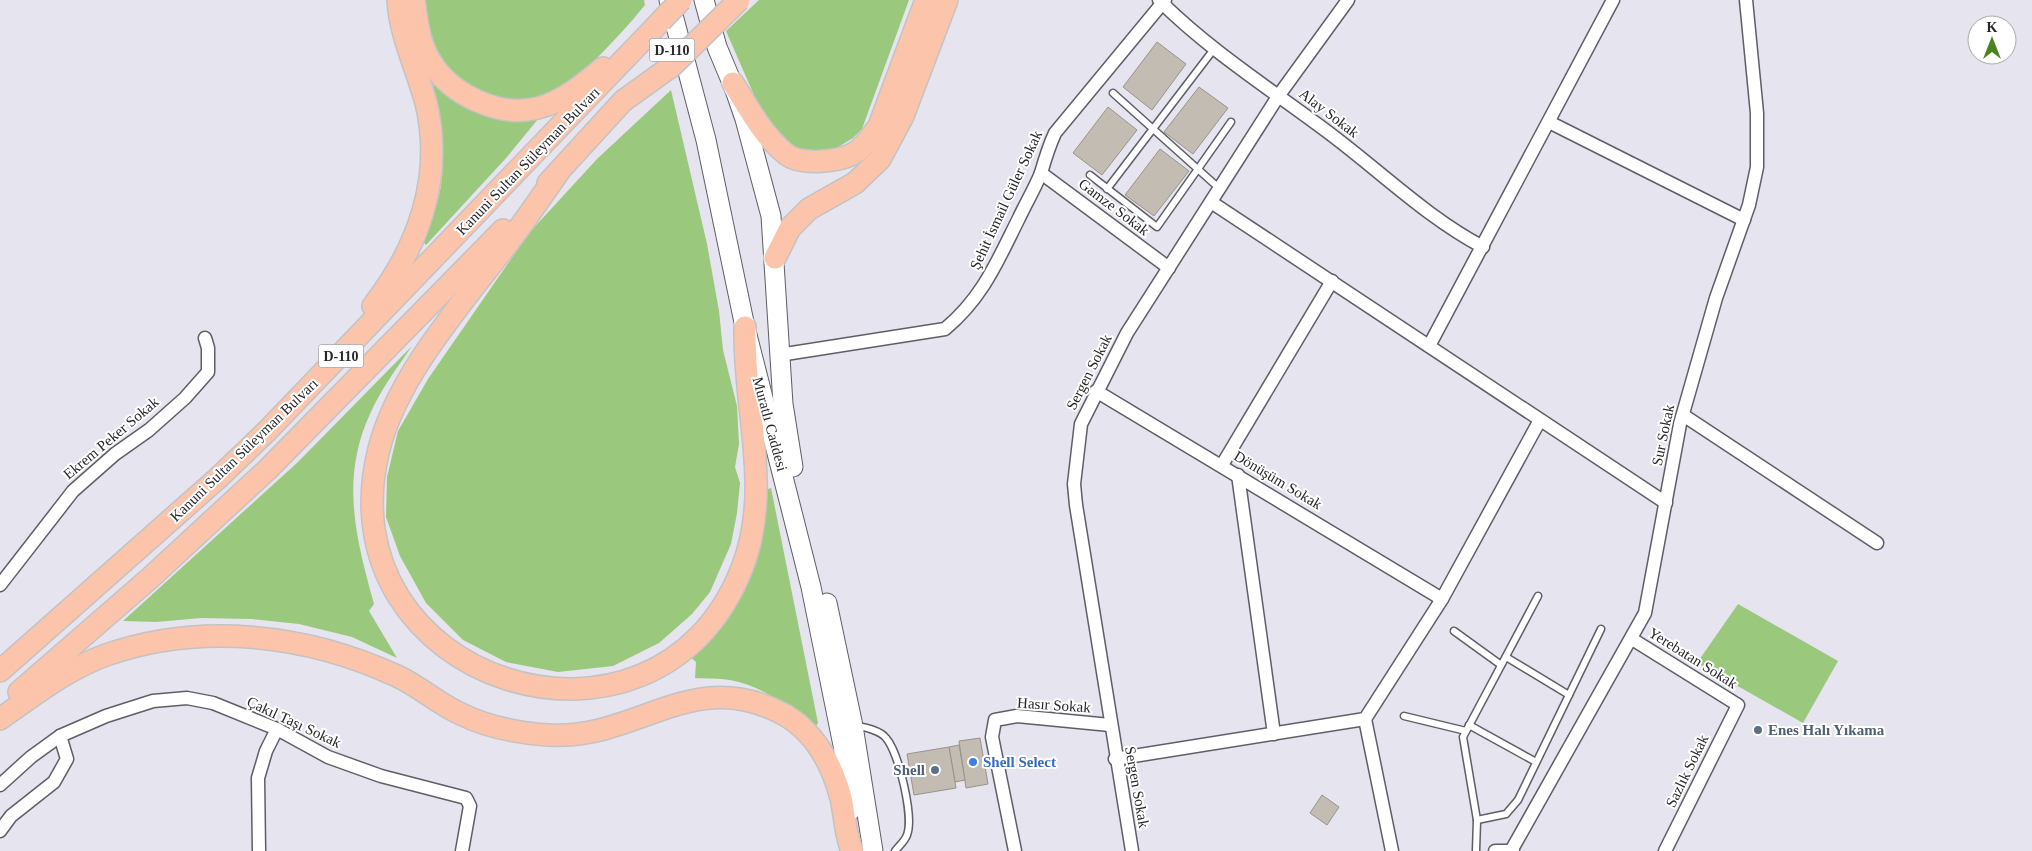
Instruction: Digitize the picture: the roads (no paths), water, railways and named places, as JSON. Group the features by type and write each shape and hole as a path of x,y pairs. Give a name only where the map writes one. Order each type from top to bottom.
{"highway":[{"path":"336,362 351,334 391,283 404,260 417,233 429,188 431,166 429,121 405,38 398,0"},
{"path":"414,0 421,42 432,63 451,84 472,98 491,106 512,109 537,108 558,101 593,77 662,21"},
{"name":"D-110","path":"662,21 681,0"},
{"name":"D-110","path":"624,101 720,0"},
{"path":"624,101 673,65 739,0"},
{"path":"733,83 760,125 787,156 823,162 855,153 867,143 879,126 926,0"},
{"path":"775,258 790,228 809,209 855,183 880,159 903,116 946,0"},
{"name":"Kanuni Sultan Süleyman Bulvarı","path":"0,671 218,478 336,362 662,21"},
{"name":"Kanuni Sultan Süleyman Bulvarı","path":"0,709 150,578 267,470 558,173 624,101"},
{"path":"558,173 461,302 411,376 387,421 378,451 372,506 375,534 381,558 404,605 427,632 449,652 477,668 509,681 545,689 589,689 620,682 649,671 675,656 704,632 725,601 742,570 753,535 758,489 756,449 744,360 745,327"},
{"path":"0,720 60,678 105,656 166,640 201,636 269,638 310,645 400,677 461,714 518,732 576,734 596,731 621,725 680,702 700,698 727,697 760,704 784,715 806,730 826,759 835,778 852,851"}],"main road":[{"name":"Muratlı Caddesi","path":"669,0 706,140 745,327 811,586 845,755 856,851"},
{"name":"Muratlı Caddesi","path":"704,0 717,47 733,83 745,119 771,216 775,258 779,355 788,438 794,470 828,606 853,726 873,851"}],"street":[{"name":"Sergen Sokak","path":"1132,851 1115,759 1074,484 1081,424 1096,391 1127,333 1279,94 1348,0"},
{"path":"1429,346 1614,0"},
{"name":"Sur Sokak","path":"1512,851 1632,639 1644,613 1683,415 1716,298 1744,220 1757,166 1757,114 1746,0"},
{"name":"Alay Sokak","path":"1162,1 1214,48 1279,94 1386,176 1441,222 1483,248"},
{"name":"Şehit İsmail Güler Sokak","path":"779,355 945,330 963,314 979,295 1041,173 1044,157 1055,133 1162,1"},
{"path":"1549,122 1744,220"},
{"name":"Gamze Sokak","path":"1041,173 1169,268"},
{"path":"1212,202 1666,503"},
{"path":"1222,465 1332,281"},
{"name":"Ekrem Peker Sokak","path":"0,585 72,491 115,454 149,430 185,398 208,372 208,348 204,338"},
{"name":"Dönüşüm Sokak","path":"1096,391 1442,599"},
{"path":"1683,415 1878,543"},
{"path":"1392,851 1365,719 1442,599 1540,420"},
{"path":"1238,475 1274,734"},
{"name":"Yerebatan Sokak","path":"1632,639 1738,705"},
{"name":"Çakıl Taşı Sokak","path":"0,785 31,757 60,736 106,716 153,701 187,698 213,703 277,729 328,757 404,784 456,794 466,798 470,806 462,851"},
{"name":"Sazlık Sokak","path":"1665,851 1738,705"},
{"name":"Hasır Sokak","path":"1016,851 992,737 995,720 1017,716 1110,725"},
{"path":"1115,759 1365,719"},
{"path":"259,851 258,778 266,751 277,729"},
{"path":"0,831 11,816 54,782 67,759 60,736"},
{"path":"1495,851 1512,851"}],"lane":[{"path":"1107,189 1151,128 1214,48"},
{"path":"1113,94 1220,189"},
{"path":"1090,175 1157,227 1231,122"},
{"path":"1476,851 1477,820 1463,737 1538,596"},
{"path":"1477,820 1506,814 1518,800 1601,629"},
{"path":"1454,631 1501,665"},
{"path":"1506,657 1569,695"},
{"path":"1404,716 1468,728 1536,762"},
{"path":"853,726 861,726 885,736 893,748 909,814 907,835 895,851"}],"place":[{"name":"Enes Halı Yıkama","path":"1758,730"},
{"name":"Shell Select","path":"973,762"},
{"name":"Shell","path":"935,770"}]}
